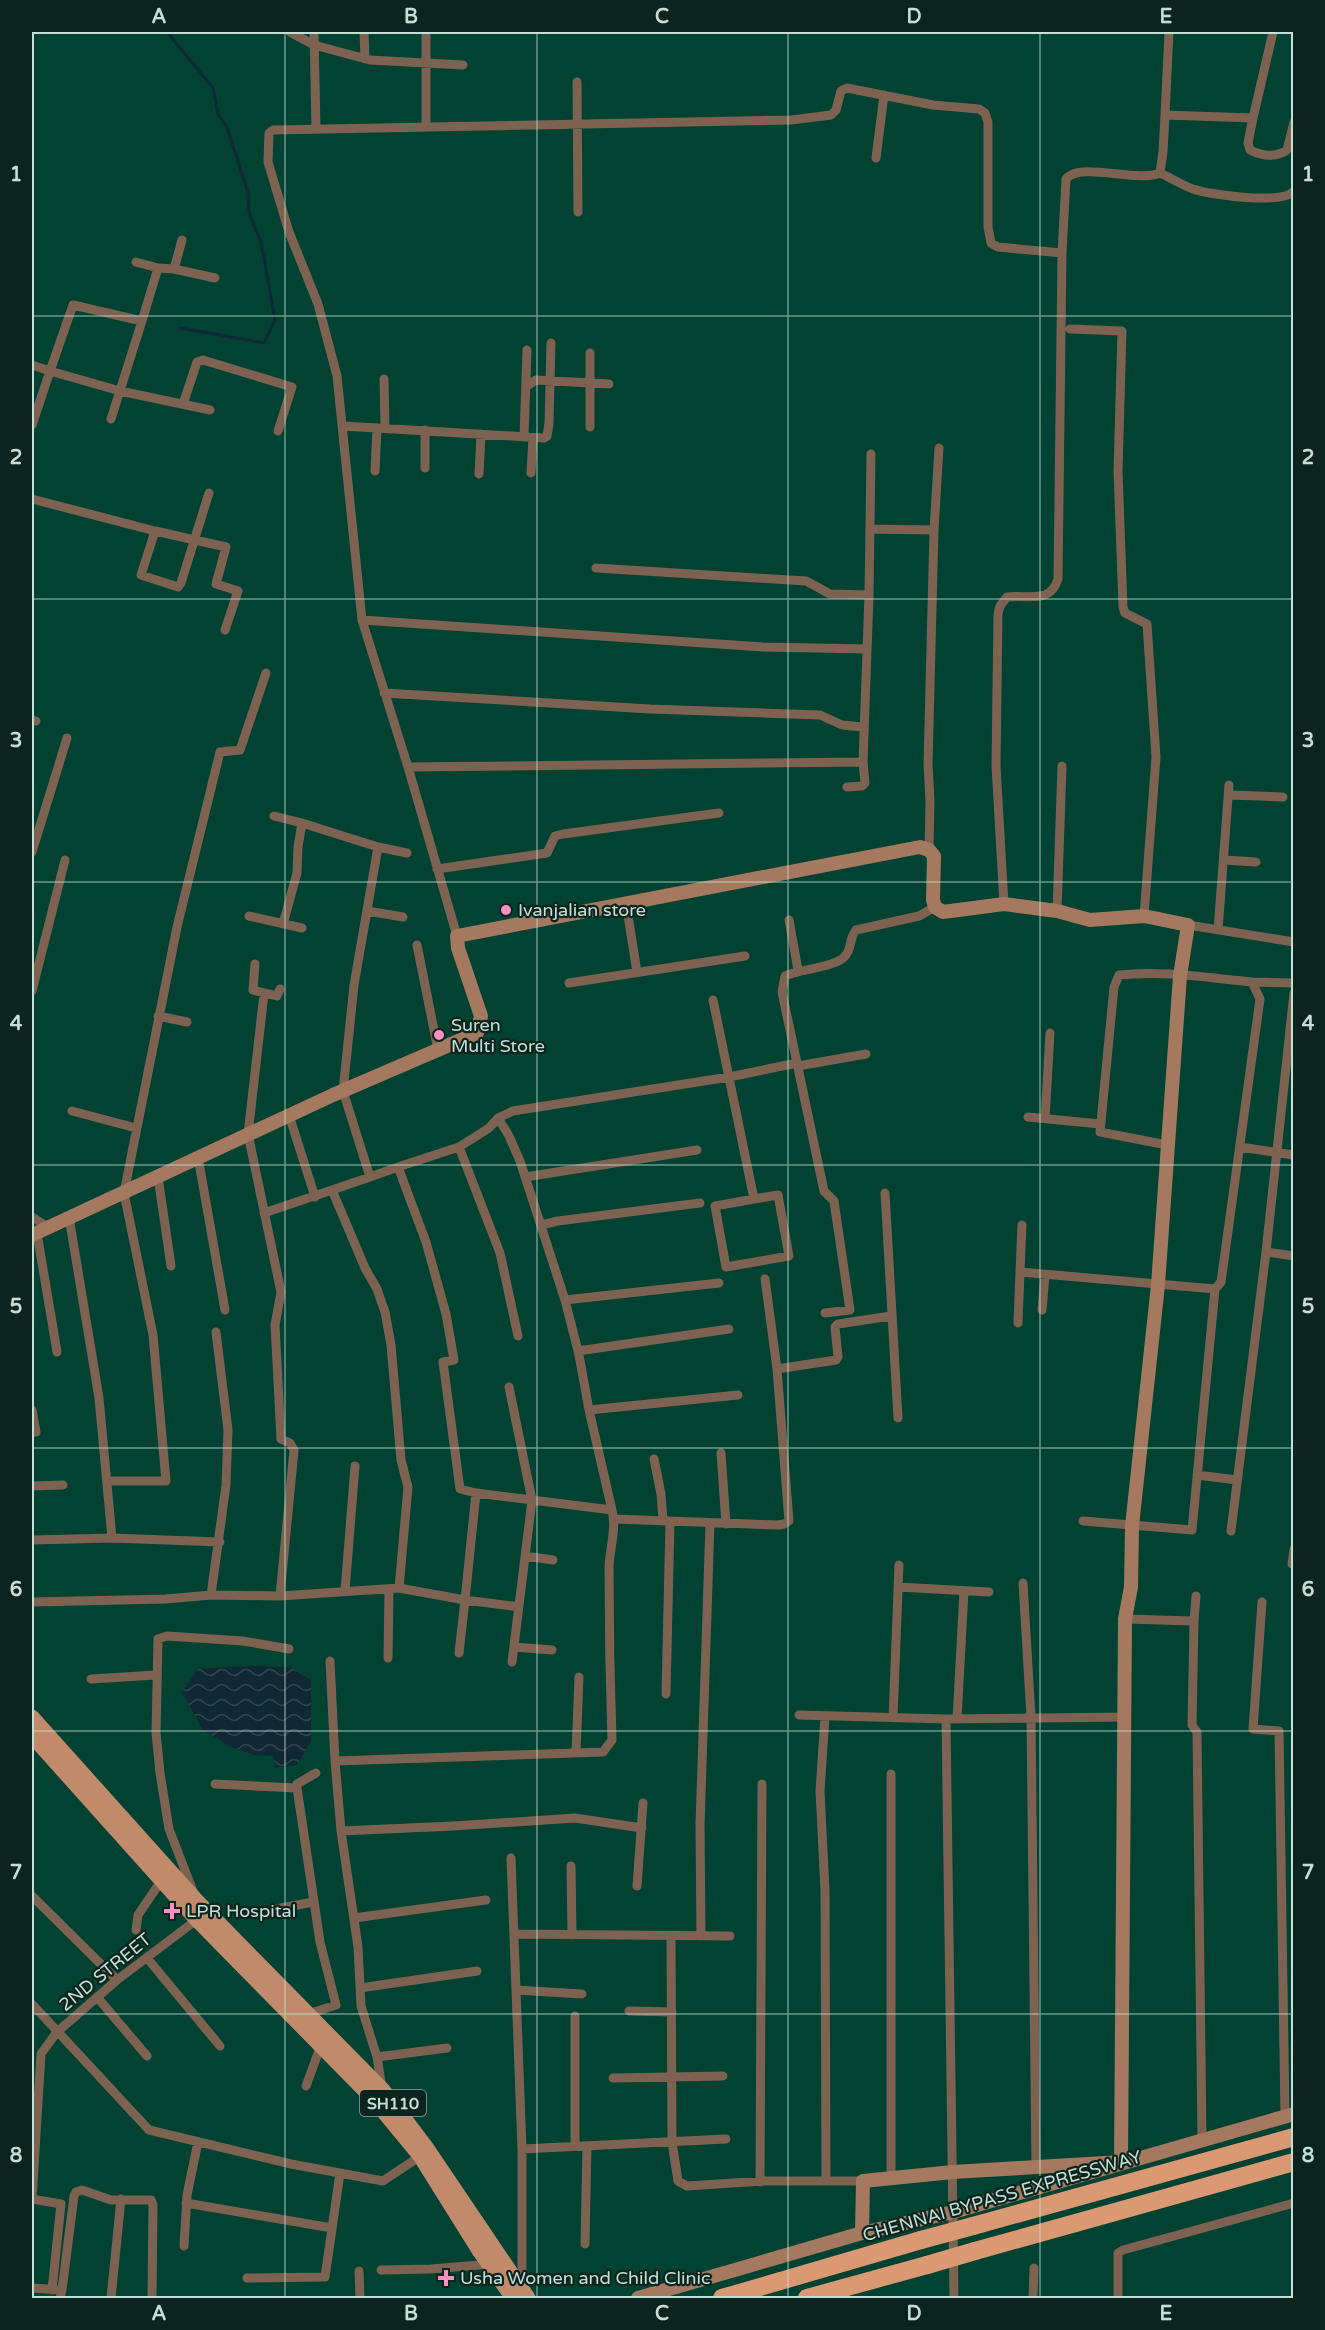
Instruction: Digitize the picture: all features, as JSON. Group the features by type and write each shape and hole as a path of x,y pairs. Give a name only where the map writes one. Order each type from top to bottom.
{"highway":[{"name":"CHENNAI BYPASS EXPRESSWAY","path":"722,2298 921,2240 1293,2137"},
{"path":"807,2298 1293,2162"}],"main road":[{"name":"SH110","path":"32,1717 200,1911 321,2045 424,2153"},
{"name":"SH110","path":"32,1736 161,1881 200,1911 326,2031 383,2090 518,2295"}],"street":[{"path":"290,32 314,45 365,58 463,65"},
{"path":"314,32 316,129"},
{"path":"364,32 365,58"},
{"path":"426,32 426,126"},
{"path":"1160,173 1169,32"},
{"path":"1273,32 1248,142 1250,150 1260,155 1280,155 1287,150 1293,122"},
{"path":"577,82 578,212"},
{"path":"39,1232 343,1090 477,1033 481,1016 458,948 457,936 438,869 362,620 337,376 318,304 290,232 268,162 268,133 273,130 821,117 831,115 836,111 839,95 843,89 933,105 979,109 985,113 988,122 988,227 991,243 998,247 1062,253"},
{"path":"876,158 884,95"},
{"path":"1165,115 1253,118"},
{"path":"1004,904 996,766 998,614 1000,606 1007,597 1047,595 1053,591 1058,579 1062,253 1064,189 1069,176 1076,172 1148,176 1160,173 1194,189 1250,197 1281,198 1292,194 1293,191"},
{"path":"174,269 182,240"},
{"path":"136,262 215,278"},
{"path":"111,419 158,268"},
{"path":"32,426 73,305 142,321"},
{"path":"1070,328 1122,331 1118,471 1123,607 1125,613 1147,624 1156,757 1144,916"},
{"path":"343,426 544,438 549,431 551,343"},
{"path":"527,350 531,472"},
{"path":"590,353 590,427"},
{"path":"183,404 197,362 203,360 292,387 278,431"},
{"path":"32,365 120,391 210,410"},
{"path":"375,471 384,379"},
{"path":"527,386 536,380 609,384"},
{"path":"425,430 425,468"},
{"path":"479,474 481,434"},
{"path":"929,850 928,764 934,530 939,448"},
{"path":"847,787 862,786 865,783 863,762 871,454"},
{"path":"155,531 141,576 177,587 181,583 209,493"},
{"path":"32,499 226,547 216,584 238,591 225,630"},
{"path":"870,530 934,530"},
{"path":"596,568 806,581 831,594 869,595"},
{"path":"362,620 763,647 867,649"},
{"path":"107,1481 166,1481 153,1335 124,1193 177,927 220,752 240,750 266,673"},
{"path":"384,693 650,709 820,715 842,725 864,727"},
{"path":"32,852 68,738"},
{"path":"408,767 863,762"},
{"path":"1057,911 1062,766"},
{"path":"1218,930 1229,790 1282,797"},
{"path":"438,869 548,853 555,836 563,834 719,813"},
{"path":"274,816 378,847 407,853"},
{"path":"283,924 297,873 297,847 303,823"},
{"path":"370,1177 343,1090 354,985 378,847"},
{"path":"457,936 920,847 929,850 934,855 933,900 935,907 942,912 1004,904 1057,911 1090,920 1144,916 1293,942"},
{"path":"32,991 65,860"},
{"path":"1224,860 1256,862"},
{"path":"626,903 637,972"},
{"path":"825,1313 850,1310 834,1201 825,1191 782,992 785,976 798,970 842,961 848,954 850,938 856,930 919,916 935,907"},
{"path":"367,911 403,917"},
{"path":"249,916 302,928"},
{"path":"789,920 798,970"},
{"path":"1121,2162 1125,1618 1131,1587 1132,1526 1158,1285 1180,976 1188,925"},
{"path":"417,945 438,1050"},
{"path":"569,983 745,956"},
{"path":"255,964 252,987 256,992 277,996 280,989"},
{"path":"1167,1145 1100,1132 1114,987 1119,975 1180,976 1293,983"},
{"path":"1083,1521 1191,1530 1215,1289 1221,1282 1260,999 1252,982"},
{"path":"1231,1531 1266,1252 1293,993"},
{"path":"264,994 248,1134 281,1292 275,1325 281,1439 290,1443 294,1450 280,1596"},
{"path":"713,1000 754,1199"},
{"path":"159,1016 187,1022"},
{"path":"1045,1119 1050,1033"},
{"path":"264,1213 459,1147 489,1128 498,1118 513,1111 866,1054"},
{"path":"72,1111 136,1128"},
{"path":"289,1115 315,1197"},
{"path":"335,1761 603,1752 612,1740 608,1642 609,1556 613,1515 565,1300 525,1177 509,1136 498,1118"},
{"path":"1028,1118 1100,1124"},
{"path":"459,1147 500,1253 518,1336"},
{"path":"1240,1147 1293,1155"},
{"path":"525,1177 697,1150"},
{"path":"198,1157 225,1310"},
{"path":"398,1167 426,1242 446,1314 454,1360 443,1362 460,1489 532,1500 613,1515 628,1520 778,1525 789,1521 777,1369 765,1279"},
{"path":"158,1177 171,1266"},
{"path":"332,1190 364,1268 377,1289 385,1312 391,1345 401,1460 408,1487 394,1588 388,1658"},
{"path":"885,1192 897,1418"},
{"path":"778,1196 789,1256 726,1267 715,1206 754,1199 778,1196"},
{"path":"541,1225 700,1203"},
{"path":"32,1217 39,1232 57,1352"},
{"path":"69,1217 99,1398 112,1538"},
{"path":"1018,1323 1022,1225"},
{"path":"1266,1252 1293,1256"},
{"path":"1020,1272 1215,1289"},
{"path":"1042,1310 1046,1275"},
{"path":"565,1300 719,1283"},
{"path":"777,1369 836,1360 838,1358 835,1327 838,1324 891,1316"},
{"path":"578,1351 729,1329"},
{"path":"211,1595 226,1485 228,1430 216,1332"},
{"path":"509,1387 532,1500 512,1662"},
{"path":"589,1410 738,1395"},
{"path":"32,1410 36,1432 32,1433"},
{"path":"721,1453 726,1524"},
{"path":"654,1460 670,1537 666,1694"},
{"path":"345,1591 356,1466"},
{"path":"1197,1474 1237,1480"},
{"path":"32,1486 63,1485"},
{"path":"459,1653 476,1493"},
{"path":"701,1936 700,1825 710,1523"},
{"path":"32,1540 112,1538 220,1542"},
{"path":"1292,1564 1293,1549"},
{"path":"525,1557 553,1560"},
{"path":"892,1718 899,1565"},
{"path":"1023,1583 1031,1717 1036,2166"},
{"path":"898,1587 989,1592"},
{"path":"32,1602 166,1599 211,1595 280,1596 394,1588 519,1607"},
{"path":"957,1719 964,1591"},
{"path":"1196,1596 1192,1725 1197,1732 1202,2139"},
{"path":"638,2298 862,2233 953,2212 1289,2115 1279,1731 1253,1729 1262,1602"},
{"path":"1125,1618 1194,1621"},
{"path":"200,1911 169,1829 156,1733 158,1639 163,1637 243,1641 289,1649"},
{"path":"514,1647 552,1650"},
{"path":"330,1661 341,1831 354,1918 361,2006 377,2057 383,2090"},
{"path":"92,1679 156,1675"},
{"path":"576,1753 579,1677"},
{"path":"799,1716 946,1719 1124,1717"},
{"path":"825,1717 820,1791 825,1891 826,2180"},
{"path":"946,1719 954,2298"},
{"path":"308,2014 336,2005 320,1942 297,1788 297,1784 316,1773"},
{"path":"891,1774 891,2177"},
{"path":"215,1784 297,1788"},
{"path":"760,2182 762,1784"},
{"path":"637,1886 643,1803"},
{"path":"341,1831 575,1818 642,1828"},
{"path":"511,1858 522,2149 518,2295"},
{"path":"571,1866 572,1935"},
{"path":"136,1930 138,1915 161,1881"},
{"path":"32,1896 117,1980"},
{"path":"354,1918 486,1900"},
{"path":"276,1909 313,1902"},
{"name":"2ND STREET","path":"32,2199 41,2054 56,2033 200,1911"},
{"path":"514,1934 730,1936"},
{"path":"671,1936 672,2142 676,2176 682,2184 863,2181 953,2172 1121,2162"},
{"path":"147,1958 220,2046"},
{"path":"360,1988 477,1971"},
{"path":"516,1990 582,1994"},
{"path":"97,1997 147,2056"},
{"path":"32,2004 56,2033 149,2130 383,2181 424,2153"},
{"path":"629,2011 672,2012"},
{"path":"575,2016 575,2146"},
{"path":"306,2086 321,2045"},
{"path":"377,2057 447,2048"},
{"path":"613,2078 723,2076"},
{"path":"522,2149 726,2139"},
{"path":"184,2246 186,2203 198,2142"},
{"path":"585,2244 587,2146"},
{"path":"247,2278 325,2277 340,2173"},
{"path":"862,2233 863,2181"},
{"path":"58,2293 76,2192 82,2190 111,2199 151,2200 153,2205 152,2298"},
{"path":"32,2199 62,2204 58,2293"},
{"path":"111,2298 121,2199"},
{"path":"186,2203 332,2228"},
{"path":"1118,2298 1118,2253 1123,2250 1293,2203"},
{"path":"381,2270 431,2270 496,2262"},
{"path":"1033,2298 1034,2268"},
{"path":"359,2271 360,2298"},
{"path":"32,2288 58,2293"}],"water":[{"path":"243,1666 290,1667 311,1680 311,1741 297,1765 275,1768 274,1756 255,1755 233,1748 203,1730 182,1692 198,1669"}],"waterway":[{"path":"167,32 213,88 218,114 227,127 248,193 249,213 261,242 275,320 264,343 180,328"}],"place":[{"name":"Ivanjalian store","path":"506,910"},
{"name":"Suren Multi Store","path":"439,1035"},
{"name":"LPR Hospital","path":"172,1911"},
{"name":"Usha Women and Child Clinic","path":"446,2278"}]}
